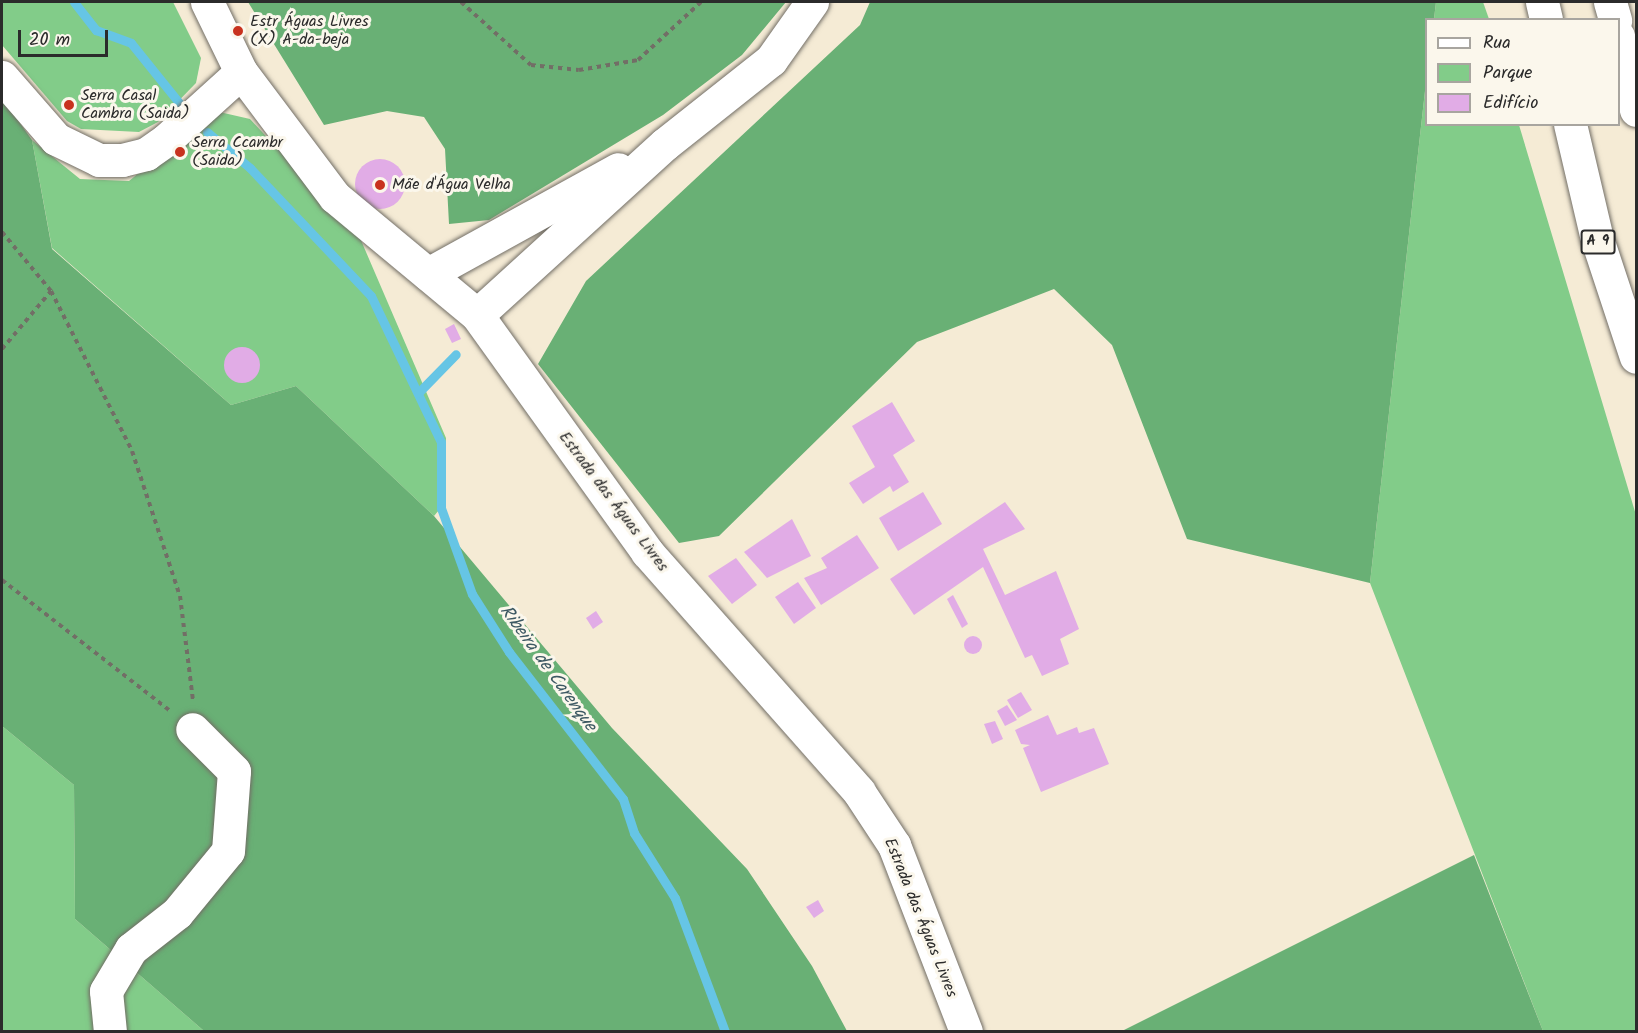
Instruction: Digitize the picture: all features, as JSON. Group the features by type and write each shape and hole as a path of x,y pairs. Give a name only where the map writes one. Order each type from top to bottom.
{"main road":[{"name":"Estrada das Águas Livres","path":"207,2 241,72 335,197 477,315 647,552 860,792 894,845 966,1032"},
{"path":"477,315 665,144 771,60 812,2"},
{"path":"1542,2 1546,18"},
{"path":"1610,2 1614,18"},
{"path":"1620,44 1636,110"},
{"path":"2,77 23,105 77,153 122,160 146,154 166,140 241,72"},
{"name":"A 9","path":"1570,126 1597,239 1636,357"},
{"path":"428,274 665,144"},
{"path":"110,1032 106,992 131,949 177,914 228,851 234,771 192,729"}],"path":[{"path":"461,2 531,65 579,69 638,60 701,2"},
{"path":"2,232 51,291 132,452 180,596 194,693 192,729"},
{"path":"2,349 51,291"},
{"path":"2,580 192,729"}],"green space":[{"path":"2,2 173,2 201,58 196,83 158,122 139,132 81,129 67,121 2,45"},
{"path":"248,2 786,2 742,55 663,115 489,220 449,224 445,149 424,117 387,111 324,125"},
{"path":"870,2 1436,2 1434,18 1425,18 1425,91 1370,583 1187,539 1112,345 1054,289 917,342 719,536 679,543 538,364 586,281 860,25"},
{"path":"1436,2 1483,2 1489,18 1434,18"},
{"path":"1425,91 1425,126 1519,126 1636,515 1636,1031 1543,1031 1370,583"},
{"path":"2,98 32,140 52,249 231,405 296,386 434,516 612,728 747,869 812,966 847,1031 204,1031 75,919 74,785 2,726"},
{"path":"215,111 250,119 360,238 446,438 444,504 434,516 296,386 231,405 52,248 32,140 80,179 129,181"},
{"path":"2,726 74,785 75,919 204,1031 2,1031"},
{"path":"1474,855 1543,1031 1122,1031"}],"building":[{"name":"Mãe d'Água Velha","path":"385,159 398,166 404,174 404,194 398,202 390,208 375,209 362,202 356,194 355,179 362,166 370,160"},
{"path":"454,324 461,339 452,343 445,329"},
{"path":"242,347 255,352 260,365 255,378 242,383 229,378 224,365 229,352"},
{"path":"892,402 915,441 893,455 909,482 893,492 890,486 863,504 849,483 875,467 852,426"},
{"path":"923,492 942,524 898,551 879,518"},
{"path":"1005,502 1025,529 983,549 1005,595 1056,571 1079,629 1060,639 1069,664 1042,676 1032,655 1025,658 983,567 914,615 890,579"},
{"path":"792,519 811,556 767,578 744,552"},
{"path":"857,535 879,568 821,605 804,578 827,568 821,558"},
{"path":"736,558 757,585 732,604 708,576"},
{"path":"798,582 816,608 794,624 775,597"},
{"path":"953,595 968,624 962,628 947,599"},
{"path":"596,611 603,622 593,629 586,618"},
{"path":"973,636 979,639 982,645 979,651 973,654 967,651 964,645 967,639"},
{"path":"1021,692 1032,710 1018,718 1007,700"},
{"path":"1007,705 1017,720 1005,726 997,711"},
{"path":"1048,715 1057,735 1077,727 1079,733 1094,728 1109,764 1041,792 1023,748 1030,745 1021,744 1015,730"},
{"path":"995,721 1003,739 992,744 984,724"},
{"path":"818,900 824,911 814,918 806,907"}],"waterway":[{"name":"Ribeira de Carenque","path":"74,2 96,30 131,43 180,104"},
{"name":"Ribeira de Carenque","path":"207,132 250,168 371,296 441,442 441,508 472,594 509,652 623,799 634,833 675,898 725,1032"},
{"path":"418,393 456,354"}],"place":[{"name":"Estr Águas Livres (X) A-da-beja","path":"238,31"},
{"name":"Serra Casal Cambra (Saida)","path":"69,105"},
{"name":"Serra Ccambr (Saida)","path":"180,152"},
{"name":"Mãe d'Água Velha","path":"380,185"}]}
